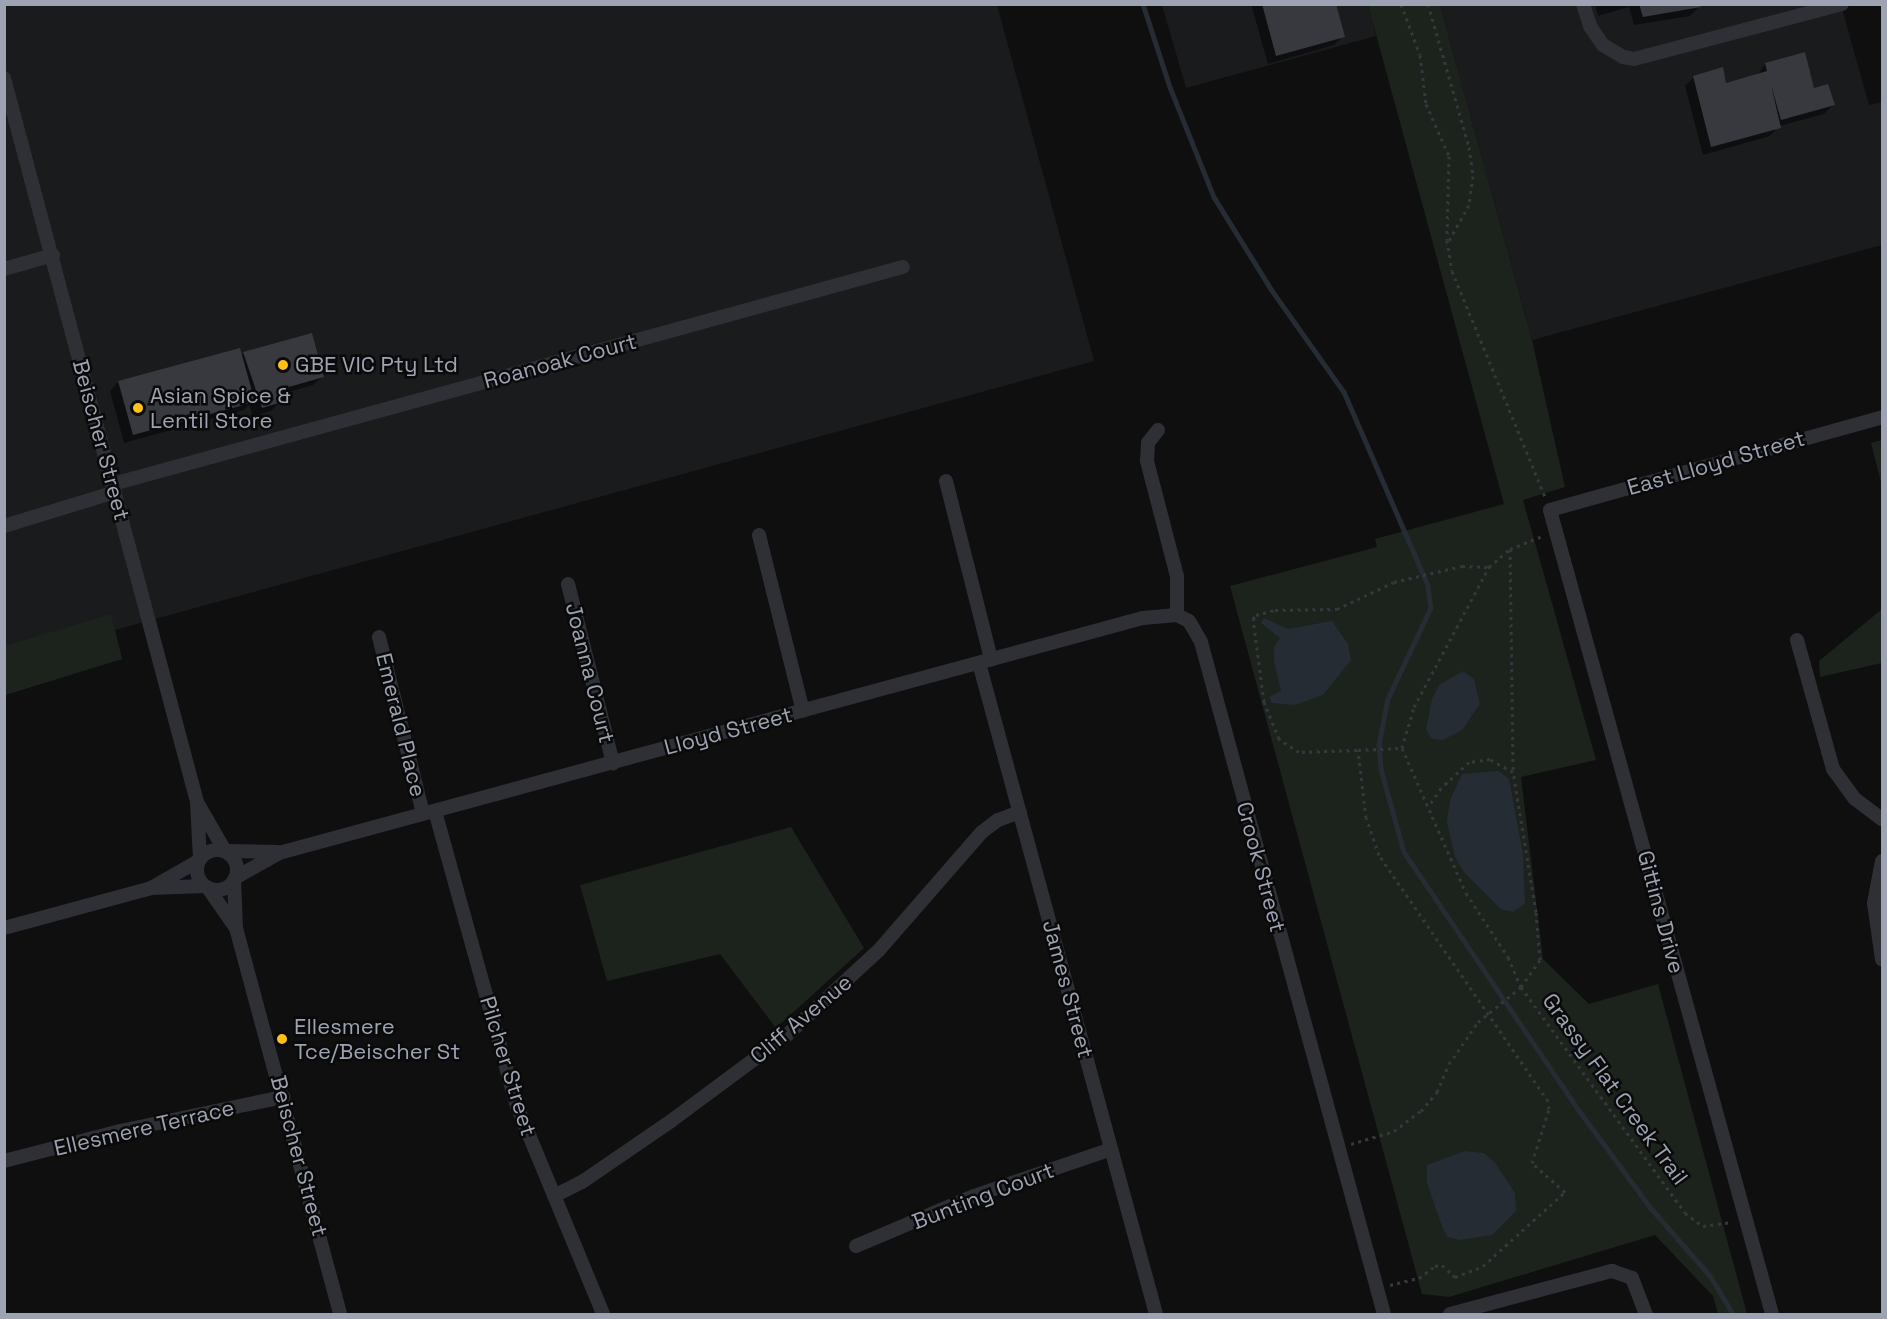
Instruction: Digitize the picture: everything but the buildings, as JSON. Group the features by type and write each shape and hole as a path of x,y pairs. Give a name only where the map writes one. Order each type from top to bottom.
{"street":[{"path":"1583,4 1590,26 1603,45 1623,57 1634,59 1842,4"},
{"name":"Beischer Street","path":"4,78 197,802 200,860"},
{"path":"4,270 52,255"},
{"name":"Roanoak Court","path":"4,526 114,488 903,267"},
{"name":"East Lloyd Street","path":"1550,510 1882,417"},
{"path":"1158,430 1148,443 1147,460 1177,576 1178,615"},
{"name":"James Street","path":"946,482 1020,813 1156,1314"},
{"name":"Gittins Drive","path":"1550,510 1772,1314"},
{"path":"759,535 803,711"},
{"name":"Joanna Court","path":"568,584 613,763"},
{"name":"Lloyd Street","path":"235,879 279,853 1154,615 1178,615"},
{"name":"Crook Street","path":"1178,615 1188,621 1201,642 1384,1314"},
{"name":"Emerald Place","path":"379,637 429,812"},
{"path":"1797,640 1833,769 1855,799 1882,819"},
{"name":"Beischer Street","path":"197,802 226,851"},
{"name":"Pilcher Street","path":"429,812 517,1106 603,1314"},
{"name":"Cliff Avenue","path":"554,1196 582,1182 671,1121 787,1035 879,950 982,832 999,820 1020,813"},
{"path":"4,928 152,888 223,889 235,879 236,864 226,851 211,851 152,888"},
{"name":"Lloyd Street","path":"226,851 279,853"},
{"path":"200,860 198,876 207,887"},
{"path":"1882,861 1874,891 1874,918 1882,959"},
{"name":"Beischer Street","path":"235,879 237,928 340,1314"},
{"name":"Beischer Street","path":"207,887 237,928"},
{"name":"Ellesmere Terrace","path":"4,1161 120,1131 283,1096"},
{"name":"Bunting Court","path":"856,1246 974,1196 1111,1149"},
{"path":"1450,1314 1612,1271 1632,1278 1646,1314"}],"path":[{"path":"1401,4 1420,55 1426,104 1449,156 1447,244 1452,271 1550,510"},
{"path":"1428,4 1469,147 1473,176 1469,205 1447,244"},
{"path":"1521,987 1508,957 1466,893 1402,748 1414,706 1489,567 1510,549 1556,532"},
{"path":"1510,549 1513,772 1535,901 1540,960 1521,987"},
{"path":"1402,748 1299,752 1279,739 1264,702 1253,619 1256,615 1275,610 1337,609 1394,582 1462,566 1489,567"},
{"path":"1358,750 1366,818 1379,855 1548,1101 1549,1109 1532,1163 1565,1192 1483,1266 1455,1277 1442,1265 1435,1266 1419,1278 1377,1289"},
{"path":"1429,806 1441,788 1469,762 1490,759 1513,772"},
{"name":"Grassy Flat Creek Trail","path":"1337,1147 1394,1131 1412,1120 1437,1092 1457,1050 1488,1013 1521,987 1685,1213 1702,1226 1730,1222"}],"shaded area":[{"path":"5,5 997,5 1094,361 115,630 122,659 5,695"},
{"path":"1162,5 1368,5 1376,36 1186,88"},
{"path":"1368,5 1440,5 1532,340 1565,487 1523,500 1596,760 1521,777 1543,959 1589,1004 1658,984 1747,1314 1718,1314 1713,1296 1655,1235 1449,1297 1422,1294 1230,586 1377,547 1375,539 1504,504"},
{"path":"1440,5 1841,5 1869,105 1882,102 1882,245 1532,340"},
{"path":"1882,440 1882,486 1871,443"},
{"path":"1882,609 1882,663 1820,677 1819,661"},
{"path":"111,614 122,659 5,695 5,646"},
{"path":"1264,618 1288,629 1332,621 1348,644 1351,660 1323,695 1295,705 1272,703 1269,697 1281,691 1274,661 1274,647 1280,638 1261,623"},
{"path":"1463,671 1474,679 1480,704 1462,730 1443,740 1432,739 1426,730 1432,699 1439,685"},
{"path":"1498,771 1509,779 1523,854 1525,904 1513,912 1501,909 1464,872 1455,857 1447,822 1450,800 1462,774"},
{"path":"791,827 864,948 776,1028 720,954 607,981 580,885"},
{"path":"1465,1151 1484,1153 1496,1164 1515,1193 1516,1211 1492,1235 1460,1240 1447,1237 1427,1183 1427,1165"}],"waterway":[{"path":"1143,4 1170,87 1214,197 1271,289 1344,392 1428,585 1431,608 1388,699 1379,745 1381,769 1404,852 1581,1113 1650,1207 1711,1277 1733,1314"}],"place":[{"name":"GBE VIC Pty Ltd","path":"283,365"},
{"name":"Asian Spice & Lentil Store","path":"138,408"},
{"name":"Ellesmere Tce/Beischer St","path":"282,1039"}]}
